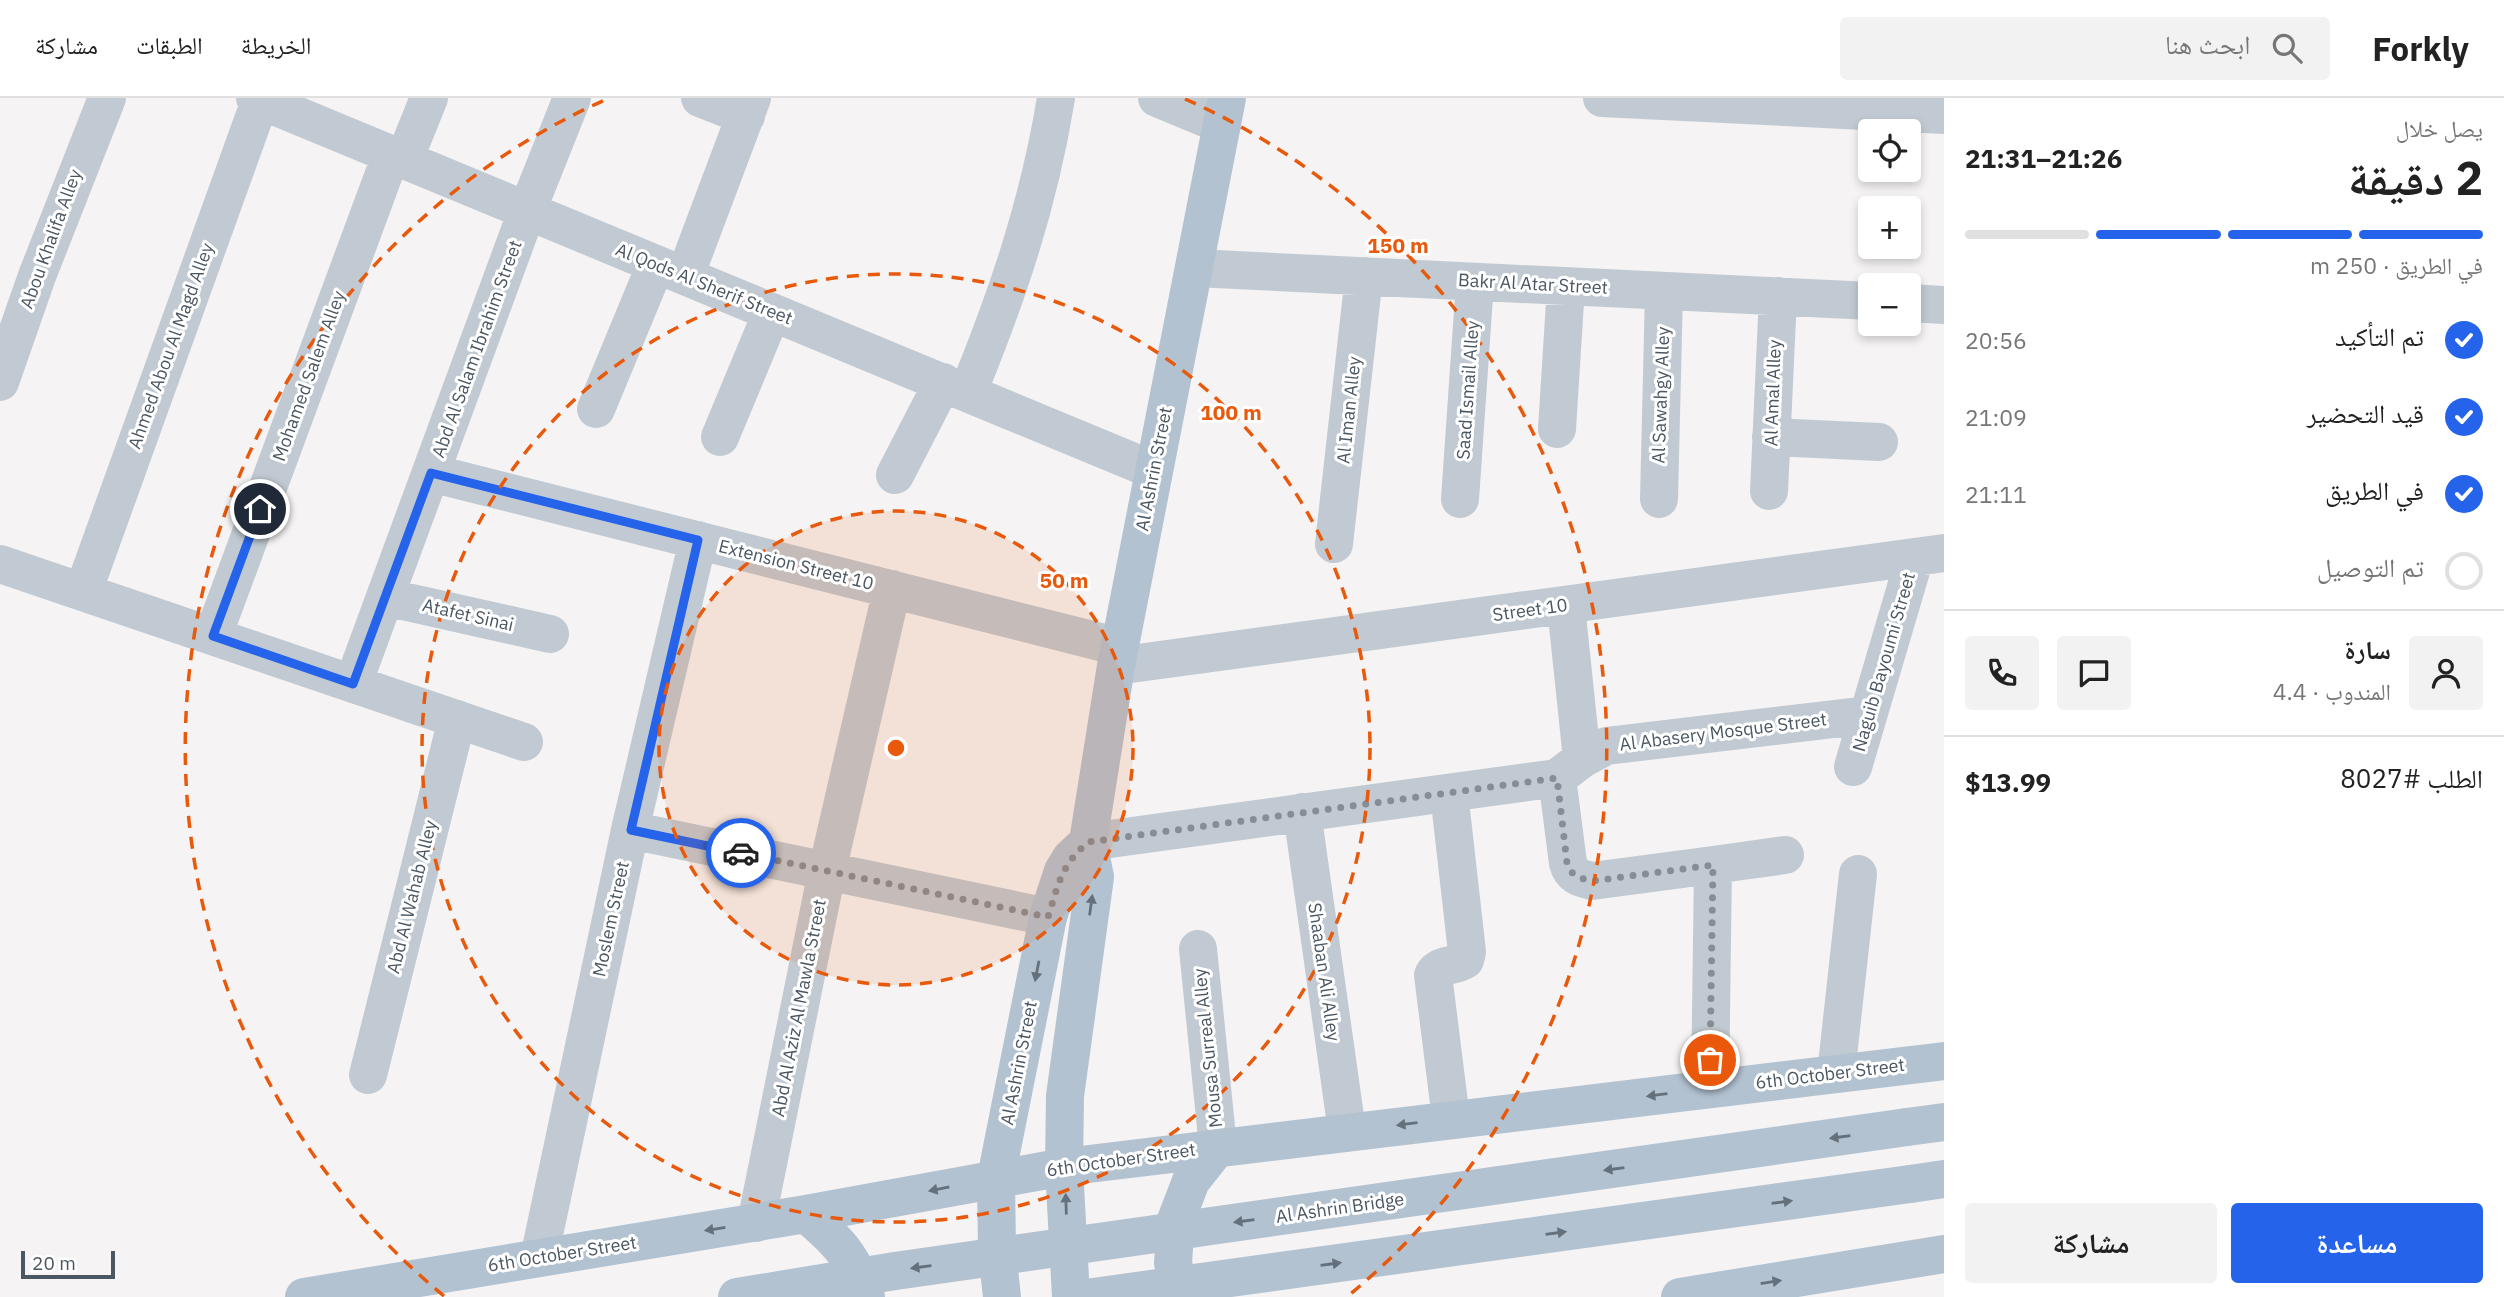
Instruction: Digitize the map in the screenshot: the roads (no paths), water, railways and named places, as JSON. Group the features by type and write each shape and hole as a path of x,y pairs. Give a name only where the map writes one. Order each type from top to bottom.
{"main road":[{"name":"Al Ashrin Street","path":"1071,1297 1064,1167 1065,1096 1095,877 1088,842 1118,657 1153,470 1225,111"},
{"name":"Al Ashrin Street","path":"1002,1297 997,1251 996,1178 1048,917 1063,871 1071,858 1088,842"},
{"name":"6th October Street","path":"304,1297 756,1223 1064,1167 1944,1061"},
{"name":"Al Ashrin Bridge","path":"737,1297 895,1271 1944,1122"},
{"path":"1181,1297 1173,1263 1176,1220 1191,1181 1218,1147"},
{"path":"1093,1297 1927,1182"},
{"path":"806,1214 837,1241 859,1275 866,1297"},
{"path":"1680,1297 1944,1254"}],"street":[{"name":"Abou Khalifa Alley","path":"0,382 42,263 107,98"},
{"name":"Mohamed Salem Alley","path":"213,636 398,157 429,98"},
{"name":"Abd Al Salam Ibrahim Street","path":"353,684 527,211 572,98"},
{"path":"596,409 670,270 749,107 700,98"},
{"path":"895,475 956,387 1001,312 1028,229 1056,98"},
{"path":"1157,98 1225,111"},
{"path":"1602,98 1859,104 1944,115"},
{"name":"Al Qods Al Sherif Street","path":"258,99 1153,470"},
{"name":"Ahmed Abou Al Magd Alley","path":"83,592 258,99"},
{"name":"Bakr Al Atar Street","path":"1195,268 1858,300"},
{"name":"Al Iman Alley","path":"1334,544 1364,276"},
{"name":"Saad Ismail Alley","path":"1460,499 1475,282"},
{"path":"1557,429 1566,286"},
{"name":"Al Sawahgy Alley","path":"1658,499 1664,291"},
{"name":"Al Amal Alley","path":"1769,491 1778,296"},
{"path":"1921,303 1944,304"},
{"path":"720,437 772,312"},
{"path":"1772,437 1879,442"},
{"name":"Extension Street 10","path":"431,473 892,589 1118,657"},
{"name":"Moslem Street","path":"539,1258 631,830 698,540"},
{"name":"Street 10","path":"1118,657 1566,606 1929,555"},
{"name":"Naguib Bayoumi Street","path":"1853,767 1868,715 1929,555"},
{"path":"0,564 524,742"},
{"name":"Abd Al Aziz Al Mawla Street","path":"756,1223 827,871 892,589"},
{"name":"Atafet Sinai","path":"385,597 550,634"},
{"path":"1566,606 1569,769 1567,863 1570,871 1577,877 1592,881 1785,855"},
{"name":"Al Abasery Mosque Street","path":"1088,842 1449,793 1569,769 1606,746 1868,715"},
{"name":"Abd Al Wahab Alley","path":"368,1075 457,719"},
{"path":"1449,793 1467,952 1462,963 1440,967 1433,975 1451,1119"},
{"name":"Shaaban Ali Alley","path":"1302,812 1347,1131"},
{"path":"631,830 1048,917"},
{"path":"1710,1088 1713,865"},
{"path":"1836,1074 1858,874"},
{"name":"Mousa Surreal Alley","path":"1198,949 1218,1147"}]}
